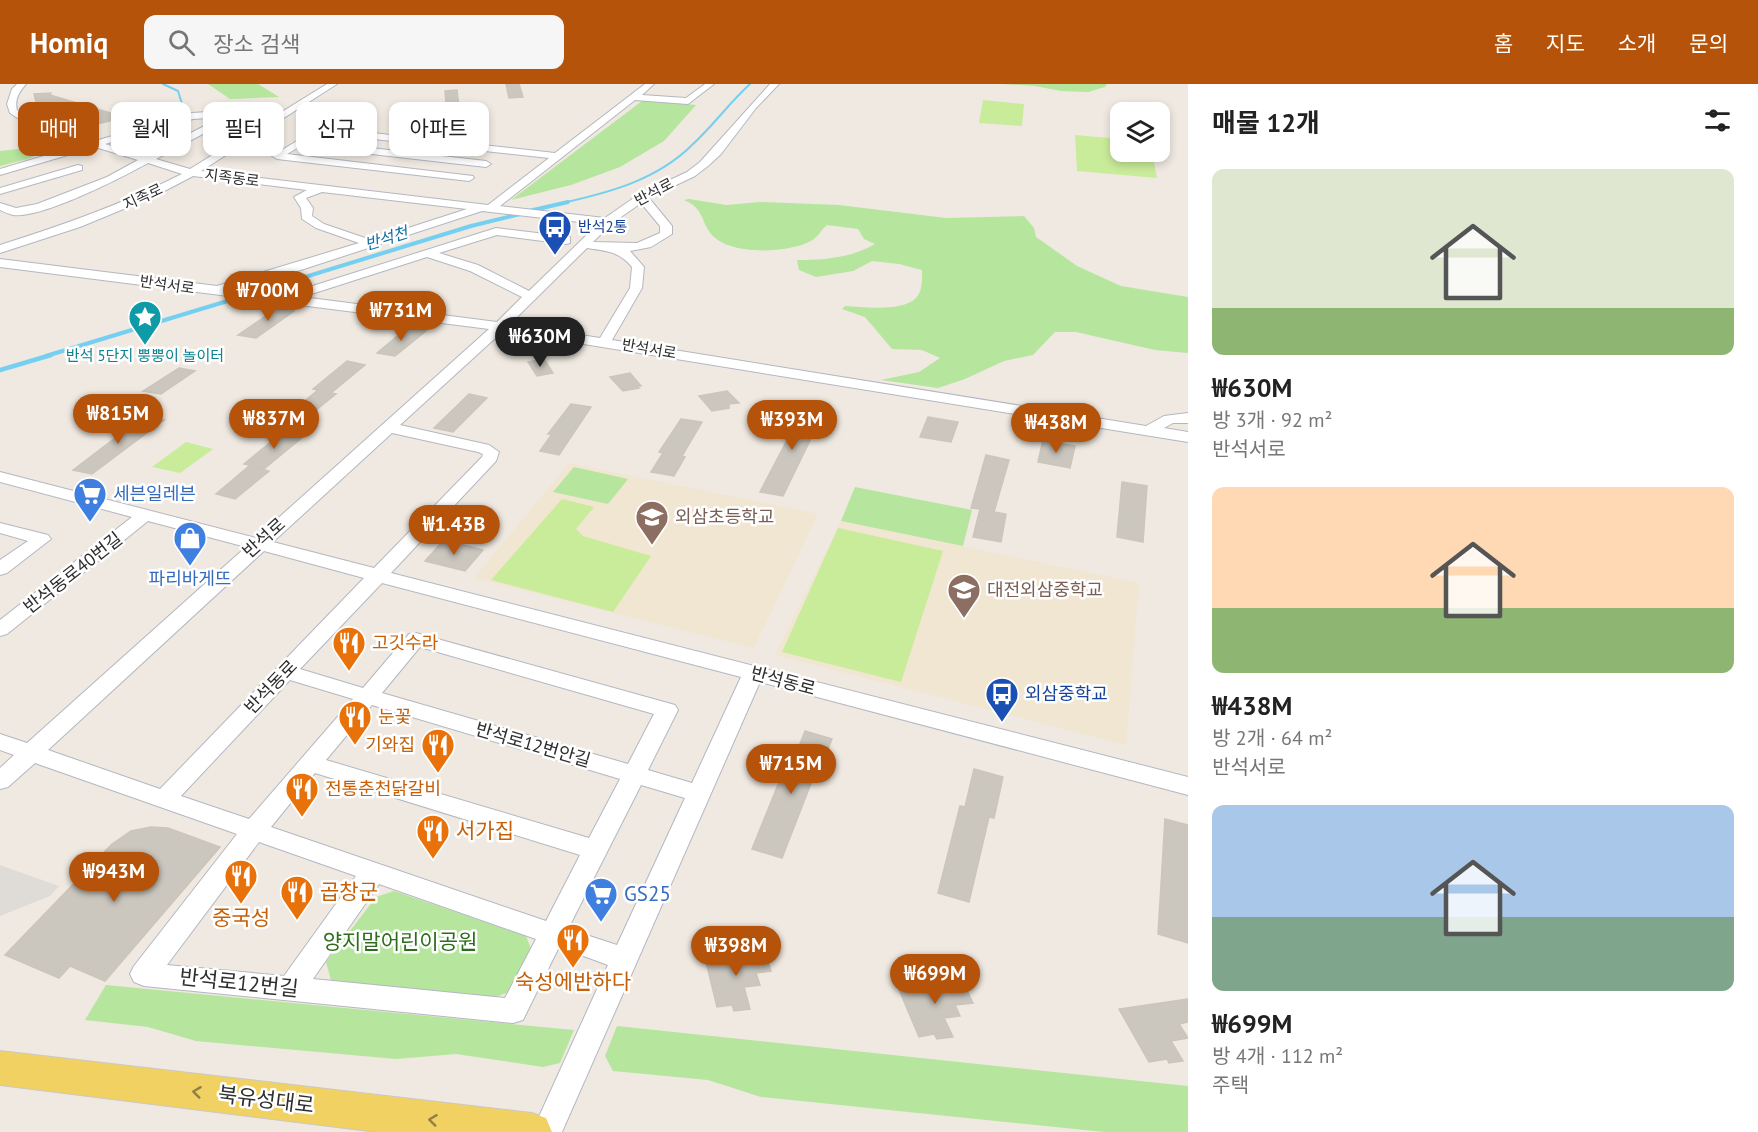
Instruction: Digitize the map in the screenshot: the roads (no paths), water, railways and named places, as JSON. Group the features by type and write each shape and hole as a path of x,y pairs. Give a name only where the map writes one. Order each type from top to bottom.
{"main road":[{"name":"북유성대로","path":"0,1068 532,1132"}],"street":[{"name":"지족동로","path":"18,114 11,104 12,97 22,84"},
{"name":"지족로","path":"284,112 325,84"},
{"name":"지족로","path":"284,115 333,84"},
{"path":"205,290 266,277 487,207 650,84"},
{"path":"634,97 688,101 710,84"},
{"name":"반석로","path":"0,781 500,326 607,222 642,197 691,174 704,164 721,147 753,106 775,84"},
{"path":"0,191 147,160 224,119 208,115 192,116 99,144"},
{"path":"377,136 557,156"},
{"path":"296,145 277,156 469,178"},
{"name":"지족동로","path":"99,146 191,173 607,222"},
{"path":"455,188 504,150"},
{"path":"377,152 486,164"},
{"path":"0,171 55,156"},
{"name":"지족로","path":"0,249 76,225 151,194 218,156"},
{"path":"48,158 94,173"},
{"path":"357,193 392,169"},
{"path":"0,207 15,212 40,207 94,173"},
{"path":"320,189 299,197 308,208 306,217 314,223 372,244"},
{"path":"584,244 618,249 636,248 666,234 666,226 661,218 642,197"},
{"path":"277,299 496,231 566,240"},
{"path":"604,342 636,288 638,267 629,256 618,249"},
{"path":"426,253 474,268 529,296"},
{"name":"반석서로","path":"0,263 500,326 1188,437"},
{"path":"1150,430 1170,419 1188,418"},
{"name":"반석동로","path":"164,799 490,458 491,452 483,448 387,427"},
{"name":"반석동로","path":"0,477 1188,786"},
{"path":"0,495 20,482"},
{"name":"반석동로40번길","path":"0,630 145,515"},
{"path":"0,528 42,539 0,569"},
{"path":"254,830 416,639 667,710 553,934"},
{"name":"반석로12번안길","path":"285,672 698,793"},
{"path":"547,1132 753,673"},
{"path":"0,742 624,959"},
{"path":"311,764 596,850"},
{"name":"반석로12번길","path":"254,830 144,974 513,1011 553,934"},
{"path":"291,988 373,872"}],"waterway":[{"path":"163,84 178,91 181,102"},
{"name":"반석천","path":"562,203 597,195 631,183 663,167 700,138 750,84"},
{"name":"반석천","path":"529,211 568,202"},
{"name":"반석천","path":"253,293 471,226 520,214"},
{"name":"반석천","path":"46,356 244,296"},
{"name":"반석천","path":"0,370 51,355"}],"place":[{"name":"반석2통","path":"555,256"},
{"name":"반석 5단지 뿡뿡이 놀이터","path":"145,346"},
{"name":"세븐일레븐","path":"90,523"},
{"name":"외삼초등학교","path":"652,546"},
{"name":"파리바게뜨","path":"190,567"},
{"name":"대전외삼중학교","path":"964,619"},
{"name":"고깃수라","path":"349,672"},
{"name":"외삼중학교","path":"1002,723"},
{"name":"눈꽃","path":"355,746"},
{"name":"기와집","path":"438,774"},
{"name":"전통춘천닭갈비","path":"302,818"},
{"name":"서가집","path":"433,860"},
{"name":"중국성","path":"241,905"},
{"name":"곱창군","path":"297,921"},
{"name":"GS25","path":"601,923"},
{"name":"숙성에반하다","path":"573,969"}],"park label":[{"name":"양지말어린이공원","path":"400,942"}]}
